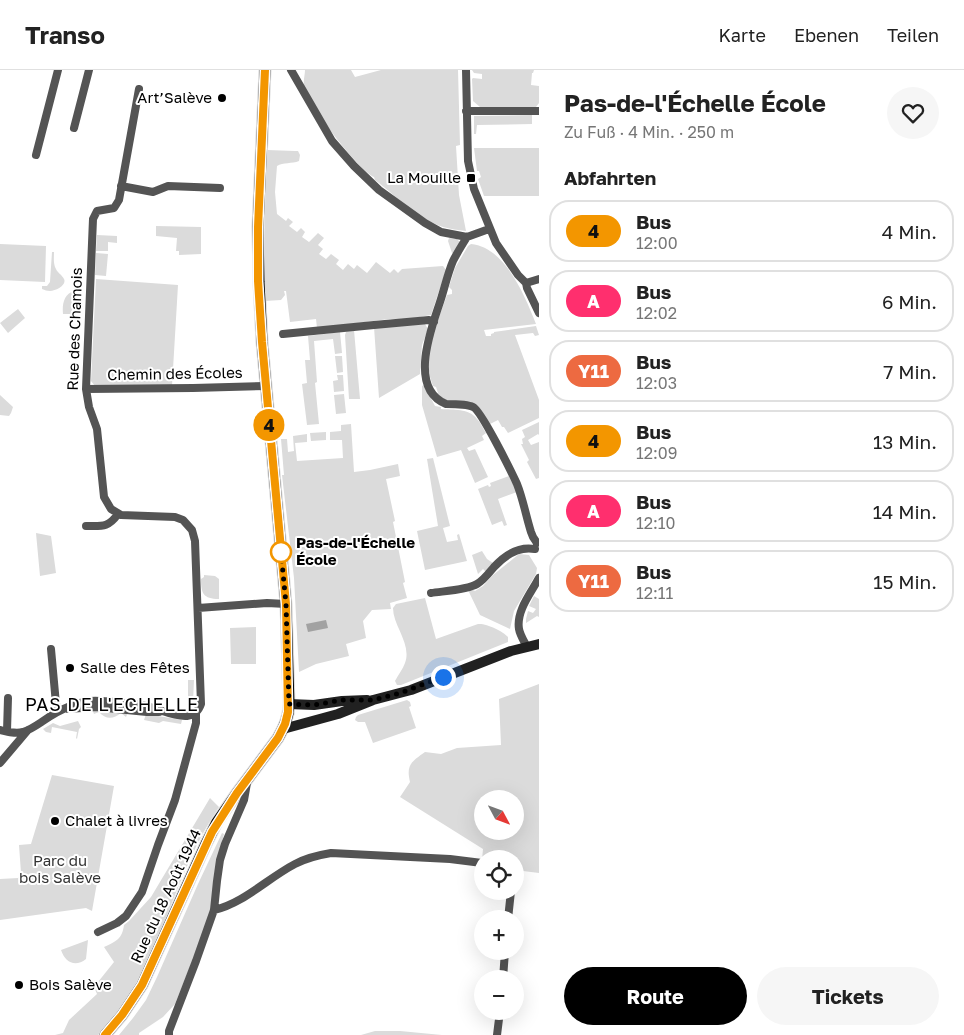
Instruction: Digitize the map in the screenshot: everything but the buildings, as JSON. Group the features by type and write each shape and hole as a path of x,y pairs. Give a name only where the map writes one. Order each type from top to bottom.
{"main road":[{"path":"265,70 258,252 262,342 286,604 289,704 285,724 324,719 373,700 411,690 511,651 539,644"},
{"path":"289,704 314,705 342,700 373,700"},
{"name":"Rue du 18 Août 1944","path":"105,1035 122,1015 139,990 212,832 229,803 275,742 285,724"}],"street":[{"path":"36,155 58,70"},
{"path":"74,128 89,70"},
{"path":"291,70 332,141 379,190 425,223 441,232 467,237 489,229"},
{"path":"466,70 468,161 475,192 489,229 500,250 526,283 539,313"},
{"path":"140,89 121,186 153,192 168,186 220,188"},
{"path":"466,111 539,111"},
{"name":"Rue des Chamois","path":"118,514 110,509 104,497 97,430 86,389 93,219 96,211 111,209 116,206 121,186"},
{"path":"431,593 472,587 485,578 496,565 509,555 520,549 538,547 532,537 516,483 477,410 472,406 442,402 433,395 426,379 426,351 434,322 453,261 467,237"},
{"path":"526,283 539,279"},
{"path":"283,334 429,320 434,322"},
{"name":"Chemin des Écoles","path":"86,389 266,386"},
{"path":"8,698 4,731 16,733 28,730 78,703 93,700 144,706 186,716 191,715 200,708 202,701 194,534 187,523 175,517 126,516 118,514 107,525 86,526"},
{"path":"527,647 520,632 519,618 539,578"},
{"path":"198,608 267,603 286,604"},
{"path":"51,649 56,704 62,710"},
{"path":"98,932 117,923 126,916 142,892 176,800 196,720 196,712"},
{"path":"0,764 28,730"},
{"path":"169,1035 168,1031 214,910 220,860 244,800 249,776"},
{"path":"214,910 235,902 296,864 323,854 337,852 474,862"},
{"path":"497,1035 499,1020"}],"green space":[{"path":"305,70 351,70 355,77 381,70 458,70 460,145 456,146 459,195 466,231 443,227 424,218 375,180 357,162 334,135 307,95 304,84"},
{"path":"472,70 534,70 531,85 539,86 539,103 536,107 480,107 473,101 472,79 482,79 482,74 474,73"},
{"path":"532,115 532,124 477,125 476,134 474,134 474,116"},
{"path":"474,148 539,148 539,196 484,196 478,179 481,177 479,171 477,171"},
{"path":"267,150 298,151 300,155 299,161 277,166 275,192 277,214 286,221 288,218 293,222 289,226 297,232 301,228 305,232 302,237 309,242 318,233 324,238 318,245 323,249 319,254 326,259 331,254 339,260 336,264 343,270 348,264 354,269 357,265 367,273 376,262 390,273 394,269 398,273 402,269 443,266 446,270 431,315 317,328 316,319 290,322 286,291 284,291 285,295 281,300 265,301"},
{"path":"156,226 201,227 201,254 179,255 179,251 176,251 177,238 156,236"},
{"path":"97,235 117,236 117,243 108,242 108,251 96,251"},
{"path":"449,238 457,239 460,242 454,254 448,241"},
{"path":"0,244 46,246 45,282 0,280"},
{"path":"471,244 483,247 504,263 520,287 536,324 484,330 486,336 491,336 494,332 536,326 539,335 535,336 533,333 515,335 539,400 539,418 508,433 498,420 488,425 476,404 448,401 439,396 430,377 427,358 432,337 447,295 452,294 452,290 449,287 455,268"},
{"path":"52,252 54,252 55,267 65,281 60,287 49,291 42,289 42,286 47,286 50,282"},
{"path":"96,253 108,254 106,276 95,275"},
{"path":"96,279 178,285 172,386 95,386 91,381"},
{"path":"74,291 80,296 79,314 63,314 64,300 68,294"},
{"path":"18,309 25,318 8,333 0,323"},
{"path":"425,324 428,329 422,345 420,374 379,398 374,327"},
{"path":"349,329 354,330 360,399 349,399 345,335"},
{"path":"340,332 342,353 335,354 333,339 314,341 317,382 315,383 319,424 307,425 302,384 307,383 305,360 310,360 308,336"},
{"path":"335,356 342,356 343,372 337,373"},
{"path":"337,375 343,375 344,391 334,392 333,381 338,380"},
{"path":"424,385 435,406 441,407 441,409 465,411 474,415 480,422 486,433 482,436 484,440 467,448 469,451 475,449 488,477 475,483 461,450 437,457 422,405 422,386"},
{"path":"344,394 346,413 336,414 334,395"},
{"path":"0,395 13,407 9,416 0,415"},
{"path":"539,422 539,435 528,440 531,445 539,442 539,478 536,479 527,462 529,460 521,444 523,444 522,439 525,437 522,430"},
{"path":"351,424 354,472 398,464 400,476 386,479 395,521 393,522 407,598 390,603 391,609 372,610 363,621 366,638 346,644 349,656 316,664 299,672 294,578 282,475 284,475 281,439 287,439 288,452 294,451 293,436 307,434 307,442 295,443 297,461 343,458 342,440 330,440 330,432 341,431 341,425"},
{"path":"326,432 326,440 311,441 310,433"},
{"path":"433,458 450,526 443,528 447,542 458,540 457,535 459,534 467,561 425,570 417,531 438,526 427,459"},
{"path":"509,476 517,492 498,499 507,525 504,526 502,521 492,525 478,489 488,485 489,487 491,486 490,483"},
{"path":"36,533 51,536 56,573 40,576"},
{"path":"482,551 487,559 493,563 486,572 483,569 478,574 472,555"},
{"path":"519,554 529,555 537,568 536,574 514,611 510,629 480,615 468,590 475,591 483,586 493,575"},
{"path":"204,575 215,576 219,579 219,599 209,598 202,591 201,579"},
{"path":"534,596 539,599 539,617 537,616 526,623 528,611 533,613 536,609 529,606"},
{"path":"425,598 436,639 481,624 502,632 508,637 508,642 397,685 395,681 404,665 406,649 393,608 396,604"},
{"path":"256,627 256,664 231,664 230,628"},
{"path":"188,680 194,680 193,702 188,707"},
{"path":"539,684 539,873 524,871 524,850 483,850 400,797 410,782 409,768 411,764 425,752 441,754 457,748 501,745 499,699"},
{"path":"407,700 410,702 411,706 409,707 416,728 373,743 365,722 355,720 358,715"},
{"path":"92,709 128,712 126,717 121,713 109,718 99,712 94,714"},
{"path":"146,714 182,720 181,724 163,721 159,723 144,720"},
{"path":"78,721 81,727 77,739 77,732 52,727 51,733 43,729 53,723 60,726"},
{"name":"Parc du bois Salève","path":"52,775 114,786 92,911 86,908 0,920 0,879 18,878 21,873 19,845 31,844"},
{"path":"210,798 219,807 195,848 149,958 129,994 98,1035 55,1035 63,1033 69,1020 97,994 94,987 114,962 104,947 118,939 122,934 124,925 151,897"},
{"path":"222,833 224,834 215,871 210,916 175,1004 163,1017 139,1033 139,1035 119,1035 146,1000"},
{"path":"88,940 86,959 82,962 74,963 65,958 61,950"},
{"path":"375,1031 400,1031 442,1035 361,1035"}],"shaded area":[{"path":"326,620 328,628 308,632 306,624"}],"bus line":[{"name":"4","path":"105,1035 122,1015 142,985 212,832 237,793 278,738 285,724 288,712 286,604 258,281 258,227 265,70"}],"place":[{"name":"Art’Salève","path":"222,98"},
{"name":"La Mouille","path":"471,178"},
{"name":"Pas-de-l'Échelle École","path":"281,552"},
{"name":"Salle des Fêtes","path":"70,668"},
{"name":"Chalet à livres","path":"55,821"},
{"name":"Bois Salève","path":"19,985"}],"district":[{"name":"PAS DE L'ECHELLE","path":"112,705"}],"route":[{"path":"281,552 286,604 289,704 314,705 342,700 373,700 400,693 443,677"}]}
